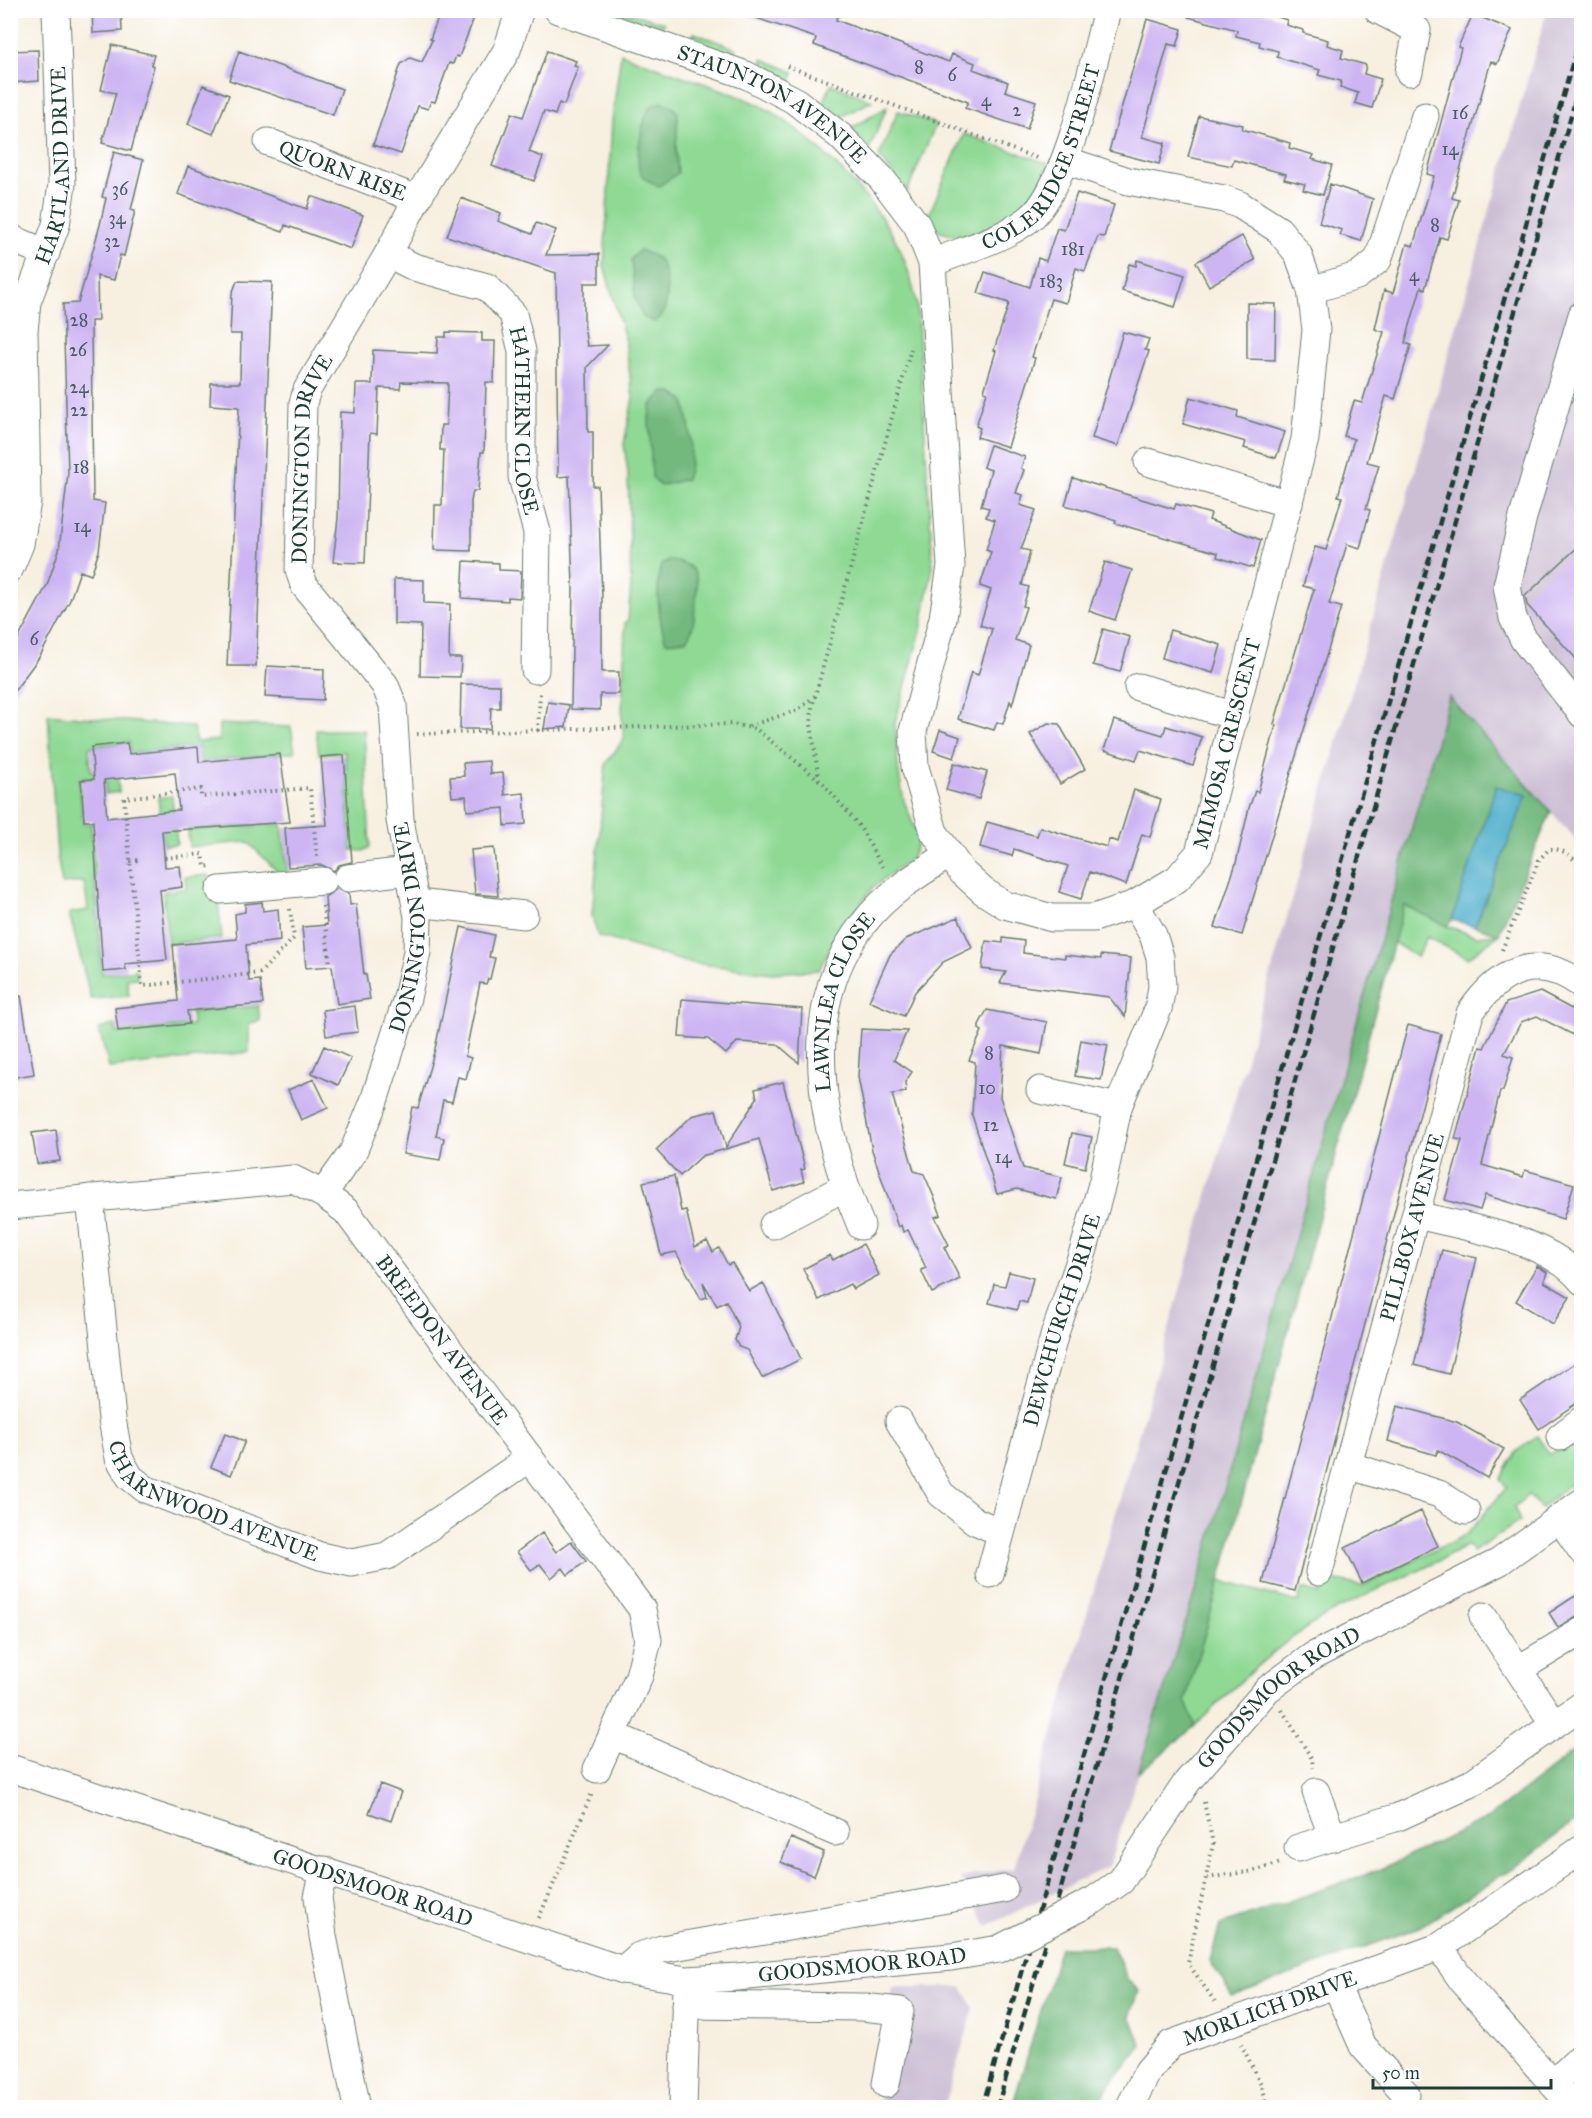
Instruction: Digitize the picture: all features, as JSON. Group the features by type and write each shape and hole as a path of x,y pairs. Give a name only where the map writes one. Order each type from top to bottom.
{"street":[{"name":"HARTLAND DRIVE","path":"10,568 20,544 27,501 24,331 27,302 56,225 62,184 56,10"},
{"name":"DONINGTON DRIVE","path":"323,1194 352,1152 373,1104 404,1008 417,952 417,903 408,871 400,820 393,705 385,685 304,585 299,570 303,403 307,390 388,254 417,199 507,50 520,10"},
{"name":"STAUNTON AVENUE","path":"558,10 746,75 794,100 840,136 881,178 917,225 932,263"},
{"name":"COLERIDGE STREET","path":"932,263 991,241 1030,219 1049,199 1064,164 1107,10"},
{"path":"1378,10 1418,30 1409,72"},
{"path":"1311,290 1357,276 1378,260 1425,116"},
{"name":"QUORN RISE","path":"268,142 417,199"},
{"name":"MIMOSA CRESCENT","path":"932,263 951,566 943,618 913,731 915,767 934,832 949,855 983,891 1005,905 1025,912 1052,918 1094,918 1136,904 1177,879 1199,853 1305,439 1316,330 1311,290 1298,254 1279,230 1240,205 1224,198 1128,181 1064,164"},
{"path":"10,238 46,253"},
{"name":"HATHERN CLOSE","path":"388,254 414,267 487,287 513,314 522,351 522,477 537,532 535,670"},
{"path":"1581,315 1522,517 1508,586 1513,618 1524,640 1581,714"},
{"path":"1148,462 1289,504"},
{"path":"1138,687 1235,716"},
{"name":"LAWNLEA CLOSE","path":"861,1226 845,1187 834,1149 822,1080 823,1020 838,968 849,943 865,921 897,891 949,855"},
{"path":"220,890 408,871"},
{"path":"417,903 524,915"},
{"name":"DEWCHURCH DRIVE","path":"990,1574 1055,1333 1084,1249 1103,1180 1118,1107 1158,1009 1162,987 1157,946 1136,904"},
{"name":"PILLBOX AVENUE","path":"1319,1572 1417,1215 1443,1105 1470,1013 1484,993 1505,976 1526,968 1551,969 1581,985"},
{"path":"1040,1090 1118,1107"},
{"name":"BREEDON AVENUE","path":"10,1206 293,1179 323,1194 346,1211 642,1609 648,1640 639,1676 597,1768"},
{"path":"773,1225 845,1187"},
{"name":"CHARNWOOD AVENUE","path":"90,1198 112,1419 119,1458 130,1477 145,1489 320,1556 352,1563 387,1556 530,1458"},
{"path":"1417,1215 1534,1247 1561,1262 1581,1281"},
{"path":"1560,1437 1581,1420"},
{"path":"899,1421 941,1494 975,1521 1000,1532"},
{"path":"1348,1465 1439,1494 1466,1511"},
{"name":"GOODSMOOR ROAD","path":"10,1768 687,1992 999,1949 1094,1900 1121,1881 1187,1782 1268,1689 1313,1656 1499,1562 1581,1502"},
{"path":"1560,1519 1581,1551"},
{"path":"1483,1616 1546,1712"},
{"path":"1519,1670 1581,1631"},
{"path":"1299,1848 1398,1817 1470,1784 1581,1705"},
{"path":"613,1735 835,1832"},
{"path":"1316,1792 1333,1838"},
{"name":"MORLICH DRIVE","path":"1129,2108 1148,2071 1171,2044 1439,1947 1581,1849"},
{"path":"324,1870 318,1897 323,1936 357,2108"},
{"path":"623,1970 639,1956 662,1949 1004,1889"},
{"path":"1439,1947 1462,1980 1574,2108"},
{"path":"1335,1983 1363,2046 1406,2094"},
{"path":"683,2108 687,1992 900,2011 886,2084"},
{"path":"1553,2084 1581,2056"}],"path":[{"path":"780,63 1064,164"},
{"path":"820,781 810,724 816,696 883,456 904,368 914,341 937,326"},
{"path":"535,670 540,678 538,731"},
{"path":"747,727 798,710 816,696"},
{"path":"396,734 733,724 756,729 820,781 860,827 897,891"},
{"path":"1505,976 1499,958 1539,860 1549,849 1556,848 1569,854 1581,868"},
{"path":"165,858 203,854 205,867 215,866 220,890"},
{"path":"130,861 141,860"},
{"path":"1268,1689 1312,1759 1316,1792"},
{"path":"530,1941 597,1782 597,1768"},
{"path":"1187,1782 1203,1795 1213,1844 1208,1878 1188,1962 1230,2023 1262,2086 1268,2108"},
{"path":"1208,1878 1254,1871 1280,1863 1289,1860 1299,1848"}],"shaded area":[{"path":"1547,11 1581,11 1581,845 1449,698 1201,1572 1109,1866 987,1926 960,1878 1014,1868"},
{"path":"892,1987 962,1987 974,2008 944,2107 879,2108"}],"green space":[{"path":"623,11 664,23 661,31 621,17"},
{"path":"694,33 737,49 734,58 691,41"},
{"path":"621,53 753,102 793,127 815,145 856,187 889,230 900,249 917,305 933,566 921,630 895,723 898,769 904,801 917,834 917,844 912,858 875,886 839,929 819,970 772,973 686,962 598,936 592,916 606,763 624,739 622,717 625,622 628,621 631,584 628,473 624,444 633,398 625,339 604,266 612,121"},
{"path":"763,59 794,72 791,82 760,68"},
{"path":"831,84 872,101 839,118 823,104"},
{"path":"661,102 672,106 678,113 676,151 678,173 659,186 642,175 638,158 645,118 652,106"},
{"path":"887,107 869,150 850,129"},
{"path":"898,111 936,124 907,192 879,156"},
{"path":"964,134 1047,163 1044,178 1018,210 978,232 958,235 940,231 927,219"},
{"path":"640,250 658,258 665,272 666,301 660,317 655,322 643,317 635,297 631,259"},
{"path":"663,392 672,393 684,400 690,429 691,451 686,479 660,486 652,477 649,418 651,405"},
{"path":"669,560 680,562 693,570 696,576 697,591 693,626 689,636 686,640 666,642 660,615 658,583 661,565"},
{"path":"1449,697 1551,812 1499,934 1475,926 1526,795 1496,787 1452,920 1447,926 1404,905 1220,1581 1185,1701 1195,1726 1138,1773 1201,1572"},
{"path":"48,714 193,727 196,742 219,740 219,724 291,727 295,752 201,762 199,747 130,753 129,742 89,747 91,771 117,769 119,792 106,794 105,777 79,779 83,824 91,823 102,974 137,970 137,978 127,979 129,996 91,999 69,913 88,910 84,882 62,884 57,855"},
{"path":"316,730 364,730 370,847 363,851 351,850 345,752 319,754"},
{"path":"172,796 177,844 164,846 158,798"},
{"path":"282,824 288,876 282,876 248,842 189,847 188,830"},
{"path":"209,875 212,901 218,901 222,938 168,944 163,892 186,889 185,877"},
{"path":"1404,904 1447,926 1475,936 1499,934 1468,958 1427,937 1417,957 1392,942"},
{"path":"258,1006 260,1021 249,1023 249,1052 109,1068 99,1029 115,1025 117,1033 192,1025 191,1012"},
{"path":"1581,1430 1581,1476 1541,1508 1528,1495 1514,1507 1520,1521 1473,1552 1468,1545 1341,1607 1306,1628 1256,1667 1195,1726 1185,1701 1220,1581 1298,1602 1302,1589 1320,1594 1323,1578 1362,1586 1467,1534 1507,1487 1500,1480 1517,1451 1537,1436 1550,1455"},
{"path":"1581,1746 1581,1816 1521,1863 1420,1927 1232,1996 1210,1961 1220,1925 1376,1871 1485,1820"},
{"path":"1060,1947 1113,1947 1128,1980 1139,1991 1130,2017 1142,2045 1112,2082 1098,2107 1012,2107"}],"water":[{"path":"1496,786 1527,795 1475,926 1452,920"}],"building":[{"path":"92,10 121,10 122,31 93,33"},
{"path":"441,10 477,10 459,57 456,56 453,64 449,63 435,102 431,101 428,109 418,106 401,154 373,145 401,64 410,58 422,62 432,40 430,39"},
{"path":"744,10 840,10 836,20 949,62 952,54 975,63 973,69 1008,82 1005,91 1036,101 1027,129 965,108 968,102 814,45 816,38 744,14"},
{"path":"1189,10 1257,10 1287,20 1286,25 1303,30 1303,33 1328,40 1327,45 1343,50 1341,58 1366,65 1364,74 1381,79 1372,108 1355,103 1358,93 1340,87 1341,81 1318,75 1320,70 1277,57 1278,51 1259,46 1260,42 1236,36 1237,30 1188,17"},
{"path":"1473,14 1512,30 1497,64 1491,61 1452,198 1459,200 1447,239 1440,237 1425,289 1421,287 1405,343 1411,345 1395,399 1386,396 1367,462 1379,465 1366,509 1370,510 1360,548 1347,544 1329,604 1341,607 1242,935 1215,927 1236,863 1249,808 1255,791 1258,792 1276,725 1274,724 1314,589 1303,586 1315,547 1326,550 1342,497 1338,496 1354,439 1344,436 1354,401 1362,403 1384,332 1375,329 1384,290 1393,293 1407,244 1413,246 1434,176 1427,174 1461,48 1458,47"},
{"path":"1147,19 1182,29 1177,46 1168,44 1142,137 1165,143 1159,164 1109,151"},
{"path":"112,45 154,55 151,65 154,66 131,151 102,143 116,93 101,90"},
{"path":"38,50 39,81 10,83 10,51"},
{"path":"239,51 342,89 333,115 229,80"},
{"path":"547,51 576,61 574,66 578,67 564,105 559,103 555,115 544,111 529,152 543,157 534,181 492,166 512,113 523,117"},
{"path":"203,85 229,95 213,134 188,124"},
{"path":"1199,116 1243,125 1242,129 1290,143 1289,148 1314,155 1312,159 1332,165 1323,195 1303,190 1305,184 1284,179 1286,174 1234,160 1232,166 1188,157"},
{"path":"114,152 143,160 131,210 135,211 124,256 120,255 114,280 97,276 98,321 91,321 93,501 105,503 99,551 91,575 80,571 70,600 40,656 10,697 10,654 47,585 59,550 68,473 63,304 78,303 100,225 106,198 102,197"},
{"path":"188,166 307,209 311,196 363,215 351,249 285,225 283,232 178,194"},
{"path":"1330,184 1373,199 1361,241 1340,235 1342,230 1319,223"},
{"path":"1077,193 1114,205 1104,237 1098,236 1085,271 1076,268 1066,303 1051,299 1032,357 1035,358 1008,447 977,437 980,428 976,426 987,392 984,391 1009,303 978,293 985,272 1030,287 1038,258 1046,261 1057,228 1064,230"},
{"path":"461,198 501,213 498,221 532,234 536,223 556,230 546,255 599,254 599,283 584,283 584,325 587,346 608,345 587,367 588,432 593,432 593,486 598,486 602,672 619,672 619,694 600,694 600,710 571,709 573,585 569,476 558,477 556,273 447,236"},
{"path":"1242,236 1255,260 1209,286 1196,262"},
{"path":"1137,260 1185,275 1175,307 1122,291 1129,264 1136,266"},
{"path":"237,281 272,282 256,666 227,666 239,407 210,405 211,383 240,383 241,334 230,334 232,294"},
{"path":"1247,303 1276,304 1275,360 1247,359"},
{"path":"446,332 482,333 482,341 495,341 494,383 486,382 484,452 481,452 478,491 473,491 471,501 471,551 434,550 435,505 442,505 444,450 440,450 441,425 446,425 448,383 401,382 400,389 379,388 377,434 370,433 365,563 333,562 338,518 340,412 355,413 356,384 372,384 373,350 437,353 438,337 446,337"},
{"path":"1123,332 1149,339 1145,350 1149,351 1118,446 1092,438"},
{"path":"1190,397 1238,411 1237,417 1285,432 1276,458 1244,448 1246,442 1183,424"},
{"path":"990,445 1025,457 1021,468 1024,470 1016,493 1023,495 1020,505 1036,510 1021,549 1030,551 1022,585 1029,587 1023,606 1026,607 1015,640 1029,645 1012,705 1010,701 1003,724 997,722 994,730 958,719 971,672 978,675 992,629 980,625 991,590 980,586 991,552 986,550 995,520 986,517 989,508 981,506 991,470 983,467"},
{"path":"1073,478 1174,509 1176,504 1211,514 1209,520 1261,540 1253,568 1217,557 1218,553 1115,523 1116,520 1065,505"},
{"path":"1581,544 1581,664 1527,605 1525,596"},
{"path":"464,561 499,563 499,570 521,571 520,598 508,597 508,601 462,598"},
{"path":"1105,562 1132,570 1115,620 1089,611"},
{"path":"394,579 424,580 424,603 450,604 449,658 461,658 460,677 420,676 421,625 394,624"},
{"path":"1103,629 1130,637 1120,672 1093,665"},
{"path":"1170,630 1221,645 1213,673 1162,658"},
{"path":"267,666 324,669 323,700 265,697"},
{"path":"461,684 500,685 500,708 491,708 490,729 460,729"},
{"path":"548,702 569,705 566,727 544,729"},
{"path":"1114,720 1163,735 1166,726 1202,737 1193,766 1140,750 1136,760 1104,750"},
{"path":"1048,723 1059,724 1085,769 1060,784 1030,734"},
{"path":"940,730 960,737 954,758 933,751"},
{"path":"127,743 129,754 198,747 199,762 280,754 290,822 162,831 165,867 180,866 182,887 160,890 167,960 125,964 126,970 103,972 93,821 84,821 81,780 94,779 91,747","holes":["175,773 179,810 107,818 104,780"]},
{"path":"344,755 352,862 339,865 334,871 322,865 288,867 285,828 327,825 321,757"},
{"path":"489,761 490,774 503,773 505,795 524,793 526,824 505,826 504,808 467,811 466,796 452,797 450,777 464,776 463,763"},
{"path":"954,763 987,772 979,799 946,790"},
{"path":"1134,790 1161,799 1150,837 1142,834 1126,885 1090,872 1081,899 1059,892 1068,866 1014,849 1012,856 980,847 987,822 1037,836 1040,827 1107,847 1109,839 1118,842"},
{"path":"494,848 498,896 475,894 471,850"},
{"path":"337,889 349,894 350,905 356,904 364,975 366,975 370,999 337,1004 332,966 306,968 302,927 327,925 325,897"},
{"path":"262,902 263,911 278,909 280,941 246,945 249,981 260,980 263,1004 187,1011 189,1024 118,1031 115,1008 178,1001 173,945 237,939 235,914 245,912 245,904"},
{"path":"958,917 972,948 943,962 915,992 904,1016 869,1001 890,955 906,939"},
{"path":"461,927 494,935 489,957 495,958 490,979 486,984 480,983 465,1056 471,1058 466,1079 458,1077 452,1102 443,1100 436,1136 444,1138 440,1160 403,1154 412,1107 418,1108 435,1049"},
{"path":"1003,938 1024,941 1023,953 1065,958 1065,955 1101,959 1101,955 1131,958 1125,1017 1109,997 1000,983 1006,972 982,969 986,941 1003,943"},
{"path":"1540,992 1581,1014 1581,1039 1537,1016 1521,1022 1504,1054 1513,1057 1503,1091 1500,1091 1482,1165 1523,1177 1525,1170 1574,1184 1563,1219 1485,1195 1480,1210 1445,1200 1462,1140 1455,1139 1480,1047 1484,1048 1506,1003"},
{"path":"21,996 34,1074 10,1078 10,997"},
{"path":"682,999 802,1009 799,1063 777,1044 737,1042 726,1054 708,1039 679,1037"},
{"path":"355,1006 358,1032 326,1036 323,1010"},
{"path":"987,1010 1047,1022 1041,1054 1003,1046 1000,1097 1023,1168 1062,1177 1056,1199 1017,1189 997,1194 972,1115 975,1062 969,1060 982,1031 979,1025"},
{"path":"1408,1025 1441,1034 1295,1591 1263,1583"},
{"path":"861,1029 907,1031 894,1060 912,1072 905,1082 906,1092 892,1094 914,1171 924,1174 934,1197 941,1215 935,1217 949,1245 944,1247 960,1279 932,1293 921,1270 926,1268 908,1230 903,1232 901,1225 898,1227 872,1150 858,1077"},
{"path":"1081,1040 1108,1045 1101,1080 1075,1076"},
{"path":"324,1046 351,1058 338,1085 312,1073"},
{"path":"314,1079 328,1108 301,1120 288,1090"},
{"path":"783,1082 805,1169 801,1170 804,1182 773,1191 759,1139 702,1156 680,1176 656,1150 692,1116 716,1110 726,1147 757,1098 755,1089"},
{"path":"56,1130 60,1161 37,1164 32,1133"},
{"path":"1072,1133 1092,1137 1085,1168 1065,1163"},
{"path":"674,1176 681,1211 686,1210 695,1247 707,1241 713,1252 719,1248 728,1265 732,1263 749,1291 763,1283 801,1359 762,1378 747,1350 739,1347 735,1340 739,1327 726,1301 717,1306 703,1282 707,1297 701,1299 676,1252 661,1255 643,1182"},
{"path":"863,1244 879,1275 853,1289 850,1284 819,1300 803,1269 830,1255 833,1260"},
{"path":"1442,1250 1477,1258 1449,1374 1414,1365"},
{"path":"1537,1266 1547,1272 1544,1282 1570,1297 1553,1324 1516,1301"},
{"path":"1009,1272 1033,1278 1027,1303 1019,1301 1017,1310 989,1303 994,1284 1005,1286"},
{"path":"1581,1359 1581,1400 1539,1429 1520,1400"},
{"path":"1397,1406 1457,1422 1504,1449 1487,1478 1438,1450 1436,1455 1388,1441"},
{"path":"225,1434 245,1441 231,1475 211,1467"},
{"path":"1421,1511 1438,1546 1362,1583 1345,1548"},
{"path":"542,1533 556,1552 571,1541 586,1561 568,1575 563,1568 551,1578 540,1564 531,1570 517,1552"},
{"path":"1581,1592 1581,1615 1558,1627 1549,1613"},
{"path":"380,1784 401,1792 391,1821 369,1813"},
{"path":"791,1838 824,1852 814,1876 781,1862"}],"railway":[{"path":"982,2108 1582,30"},
{"path":"997,2108 1243,1262 1582,77"}]}
